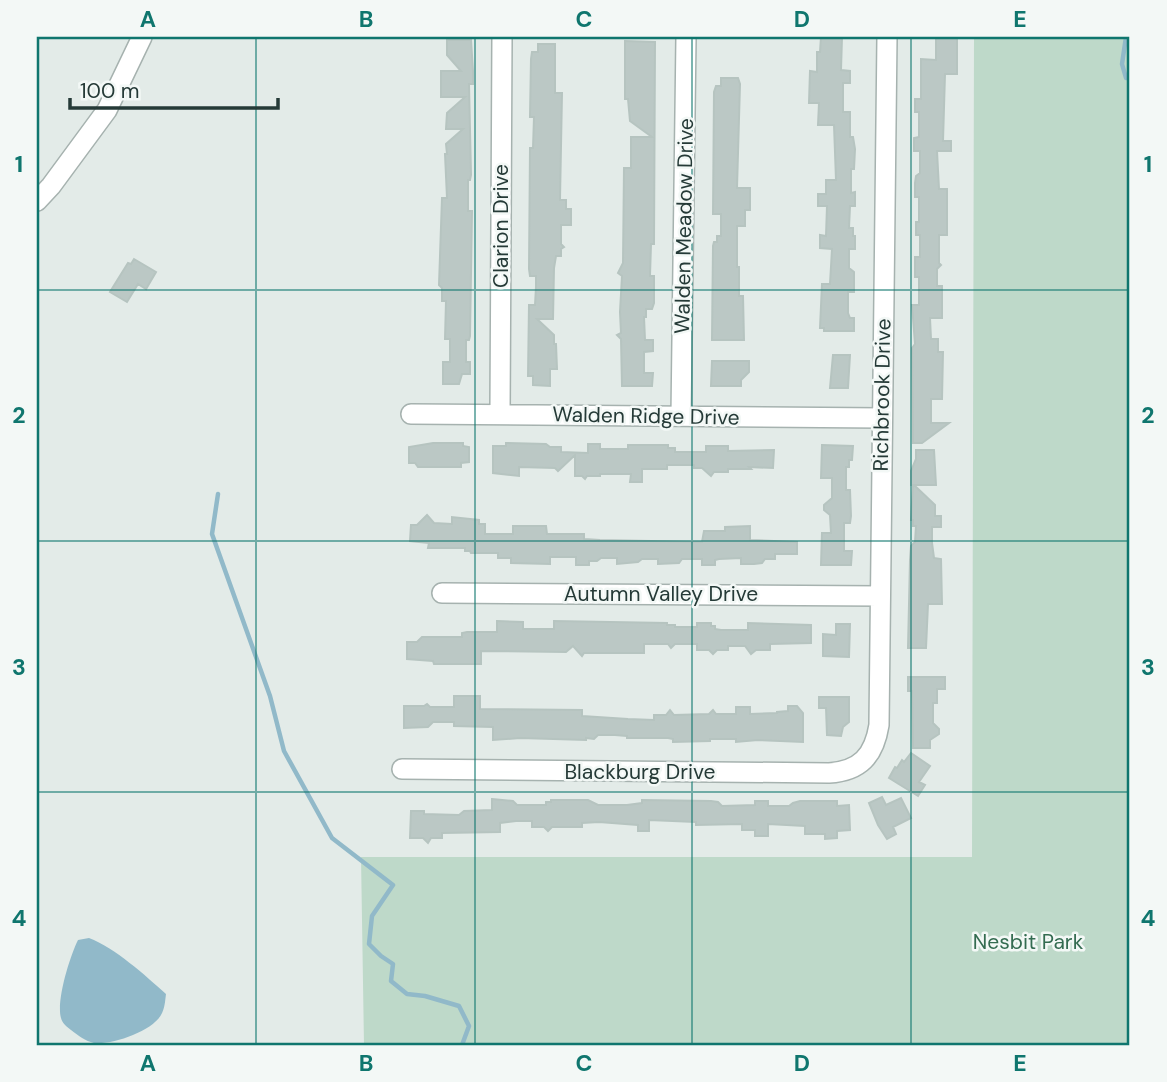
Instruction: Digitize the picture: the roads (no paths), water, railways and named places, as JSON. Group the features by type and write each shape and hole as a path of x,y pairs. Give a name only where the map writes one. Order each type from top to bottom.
{"street":[{"path":"37,201 107,110 142,37"},
{"name":"Clarion Drive","path":"500,414 502,37"},
{"name":"Walden Meadow Drive","path":"681,416 686,37"},
{"name":"Richbrook Drive","path":"871,751 879,725 887,37"},
{"name":"Walden Ridge Drive","path":"411,414 882,418"},
{"name":"Autumn Valley Drive","path":"442,593 880,596"},
{"name":"Blackburg Drive","path":"402,769 829,773 850,769 871,751"}],"water":[{"path":"89,938 119,955 166,994 164,1007 156,1021 141,1031 102,1043 88,1041 62,1022 60,1001 68,967 78,940"}],"waterway":[{"path":"1126,37 1122,64 1126,78 1130,77"},
{"path":"218,494 212,534 270,696 284,751 332,838 393,885 372,916 369,944 393,964 391,981 407,994 459,1006 469,1026 462,1045"}],"park label":[{"name":"Nesbit Park","path":"1028,942"}]}
